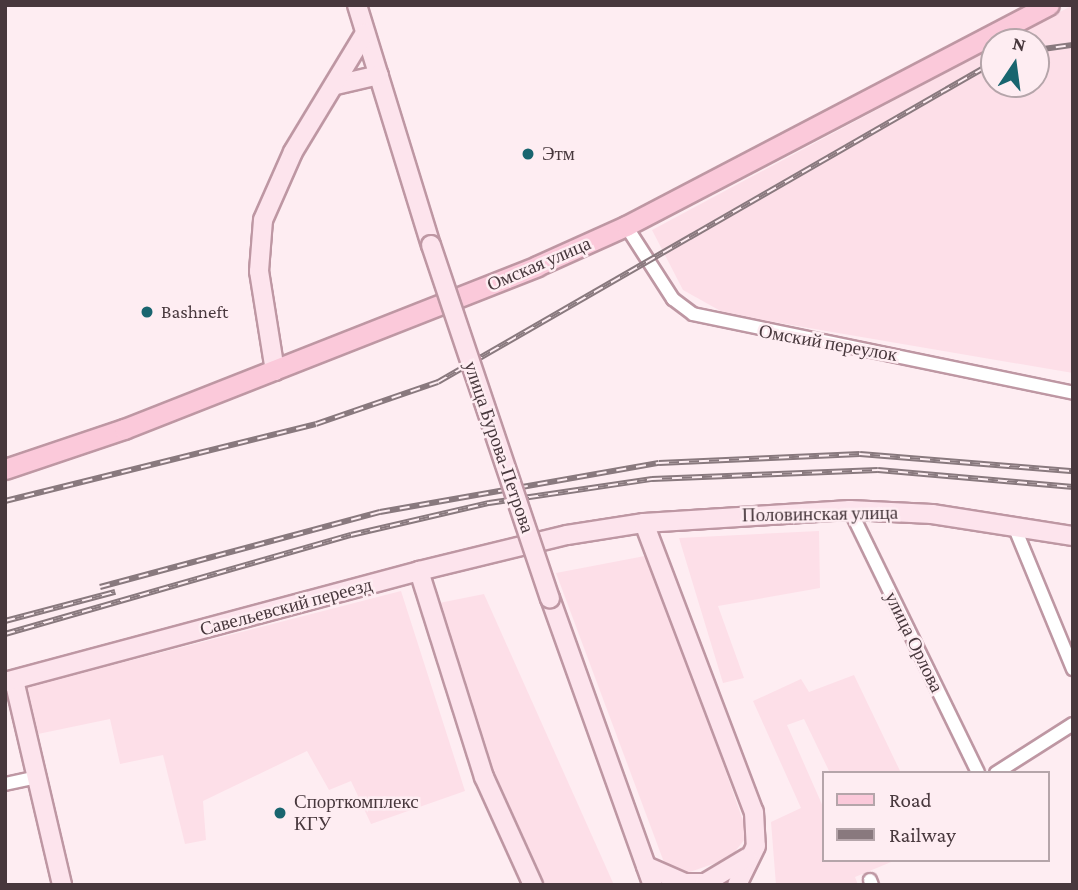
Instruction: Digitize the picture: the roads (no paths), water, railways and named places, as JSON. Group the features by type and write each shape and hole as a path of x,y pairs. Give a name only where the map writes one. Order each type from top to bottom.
{"main road":[{"name":"улица Бурова-Петрова","path":"357,5 431,245 550,598 653,885"},
{"name":"Омская улица","path":"5,469 275,371 626,226 1049,5"},
{"path":"275,371 259,271 263,220 293,152 336,85 365,33"},
{"path":"336,85 379,75"},
{"name":"Половинская улица","path":"567,535 644,523 850,510 1014,526 1073,536"},
{"path":"644,523 754,812 756,845 737,885"},
{"name":"Савельевский переезд","path":"10,681 419,571 567,535"},
{"path":"419,571 484,777 533,885"},
{"path":"10,681 39,777 62,885"},
{"path":"646,866 685,883 705,883 750,856"}],"street":[{"name":"Омский переулок","path":"626,226 673,299 693,314 1073,393"},
{"name":"улица Орлова","path":"850,510 977,771"},
{"path":"1014,526 1073,669"},
{"path":"999,771 1073,724"},
{"path":"5,784 39,777"}],"railway":[{"path":"1050,48 1073,45"},
{"path":"5,501 316,424 438,382 980,70"},
{"path":"100,587 380,512 659,463 860,454 1073,471"},
{"path":"5,634 351,535 489,503 652,479 878,470 1073,487"},
{"path":"5,621 115,592"}],"place":[{"name":"Этм","path":"528,154"},
{"name":"Bashneft","path":"147,312"},
{"name":"Спорткомплекс КГУ","path":"280,813"}]}
